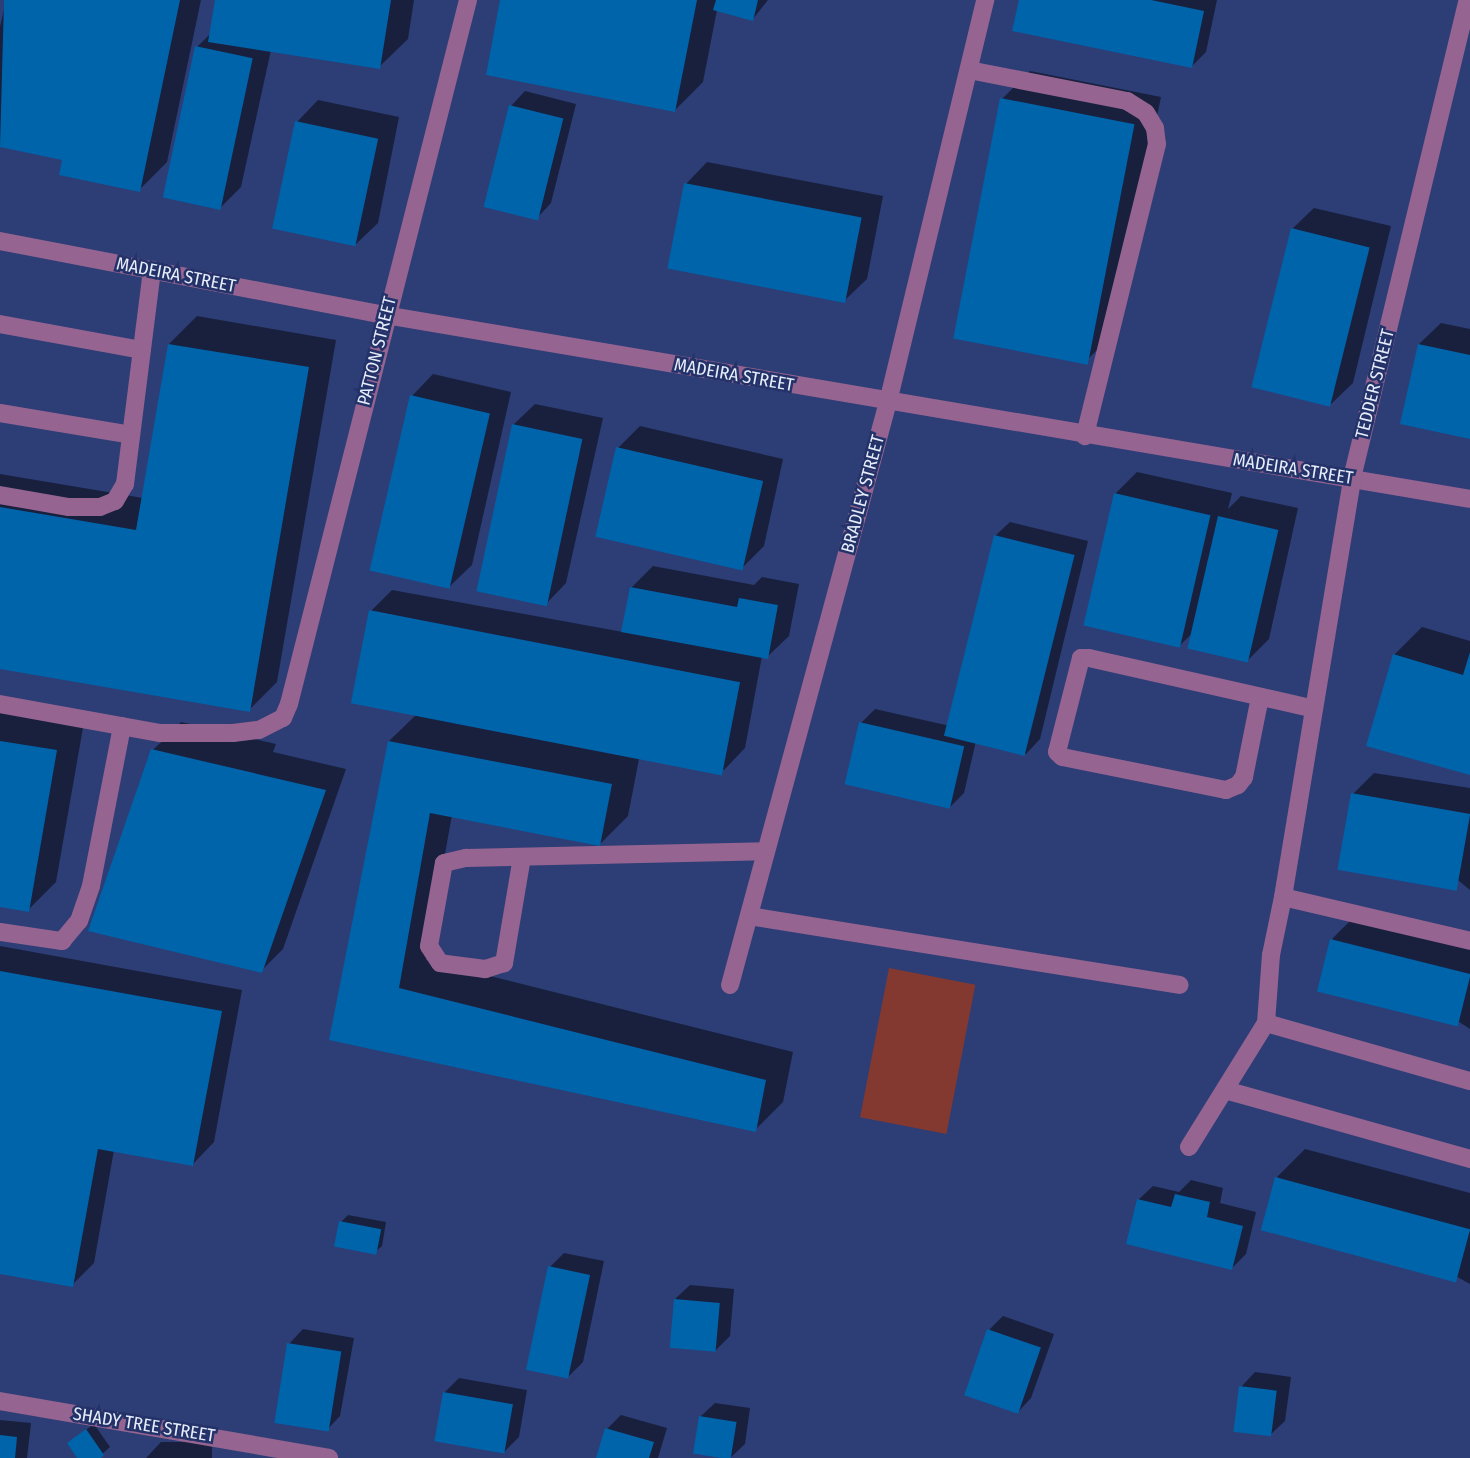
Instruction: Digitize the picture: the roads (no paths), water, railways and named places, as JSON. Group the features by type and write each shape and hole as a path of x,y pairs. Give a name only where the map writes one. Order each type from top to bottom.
{"street":[{"name":"PATTON STREET","path":"122,726 160,733 259,730 283,719 468,0"},
{"name":"BRADLEY STREET","path":"730,985 888,402 985,0"},
{"name":"TEDDER STREET","path":"1266,1023 1271,955 1283,897 1310,708 1352,478 1468,0"},
{"path":"969,70 1127,101 1146,113 1155,128 1157,144 1085,436"},
{"name":"MADEIRA STREET","path":"0,241 386,315 1085,436 1470,499"},
{"path":"0,495 69,507 100,507 115,501 125,484 152,270"},
{"path":"0,324 142,349"},
{"path":"0,413 131,435"},
{"path":"1260,697 1244,777 1238,785 1226,790 1062,757 1057,752 1081,658 1260,697 1310,708"},
{"path":"0,704 122,726 91,886 79,921 62,941 0,932"},
{"path":"522,857 504,963 485,969 440,963 429,946 437,882 444,863 522,857 766,851"},
{"path":"1283,897 1470,941"},
{"path":"749,916 1179,985"},
{"path":"1189,1147 1266,1023 1470,1080"},
{"path":"1225,1090 1470,1159"},
{"name":"SHADY TREE STREET","path":"0,1401 237,1450 329,1458"}]}
